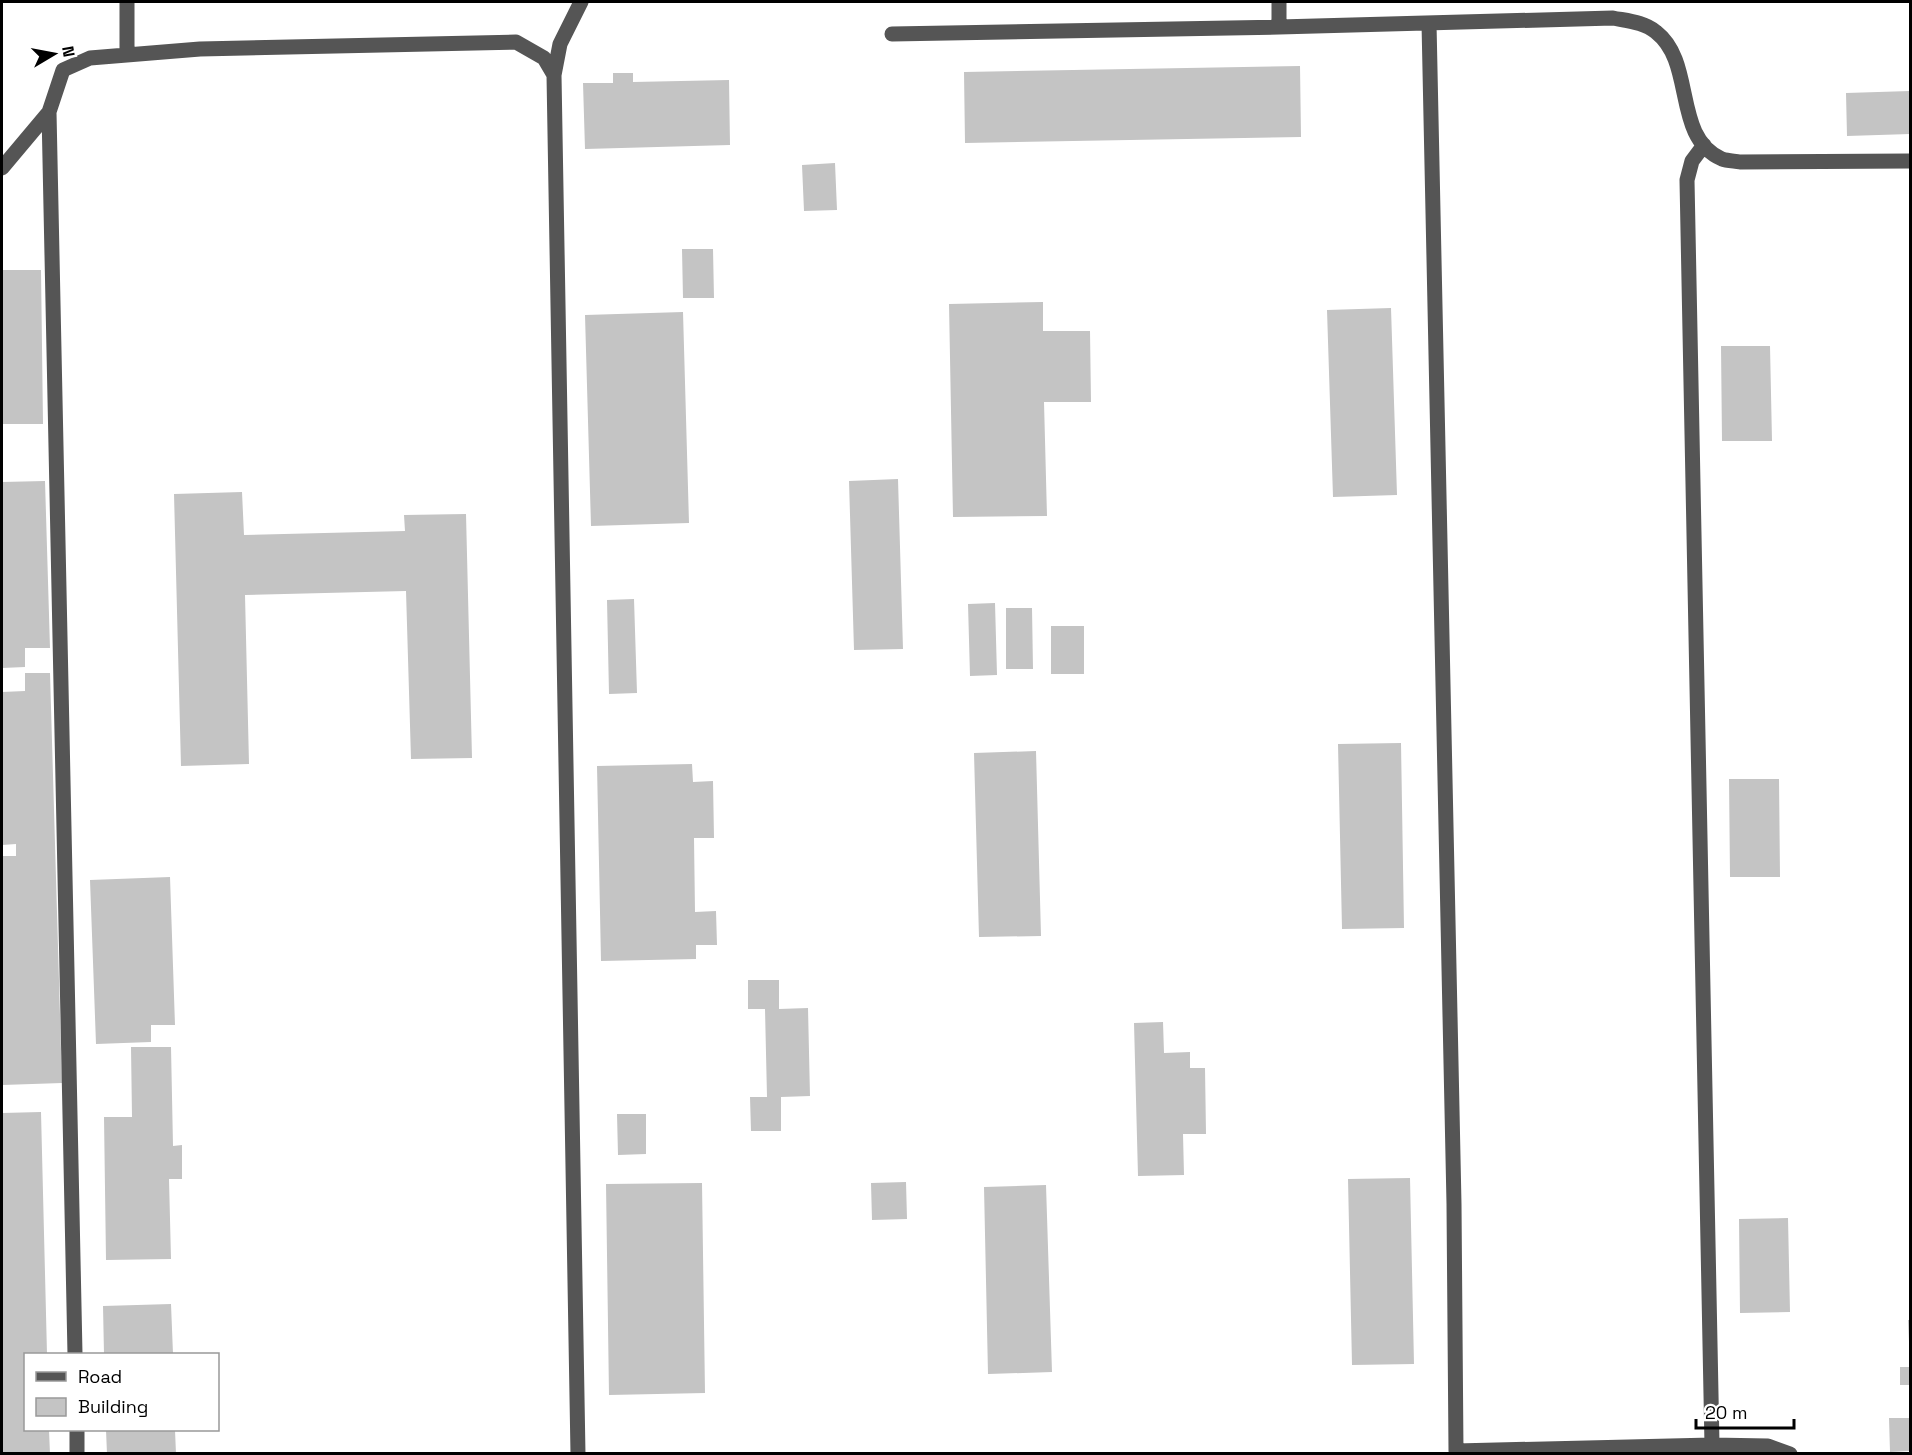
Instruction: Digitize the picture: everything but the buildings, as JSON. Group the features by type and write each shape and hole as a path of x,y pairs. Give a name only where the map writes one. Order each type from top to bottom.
{"lane":[{"path":"127,2 128,55"},
{"path":"578,1454 554,75 560,44 581,2"},
{"path":"1279,2 1279,27"},
{"path":"892,34 1613,18 1640,23 1657,32 1672,50 1681,76 1687,107 1697,134 1708,150 1723,160 1740,162 1911,161"},
{"path":"1429,23 1454,1192 1456,1451 1712,1445 1768,1446 1790,1454"},
{"path":"75,1353 49,112 63,70 90,58 200,49 516,42 544,58 554,75"},
{"path":"2,168 49,112"},
{"path":"1704,145 1692,161 1687,180 1712,1445"},
{"path":"76,1431 77,1454"}]}
